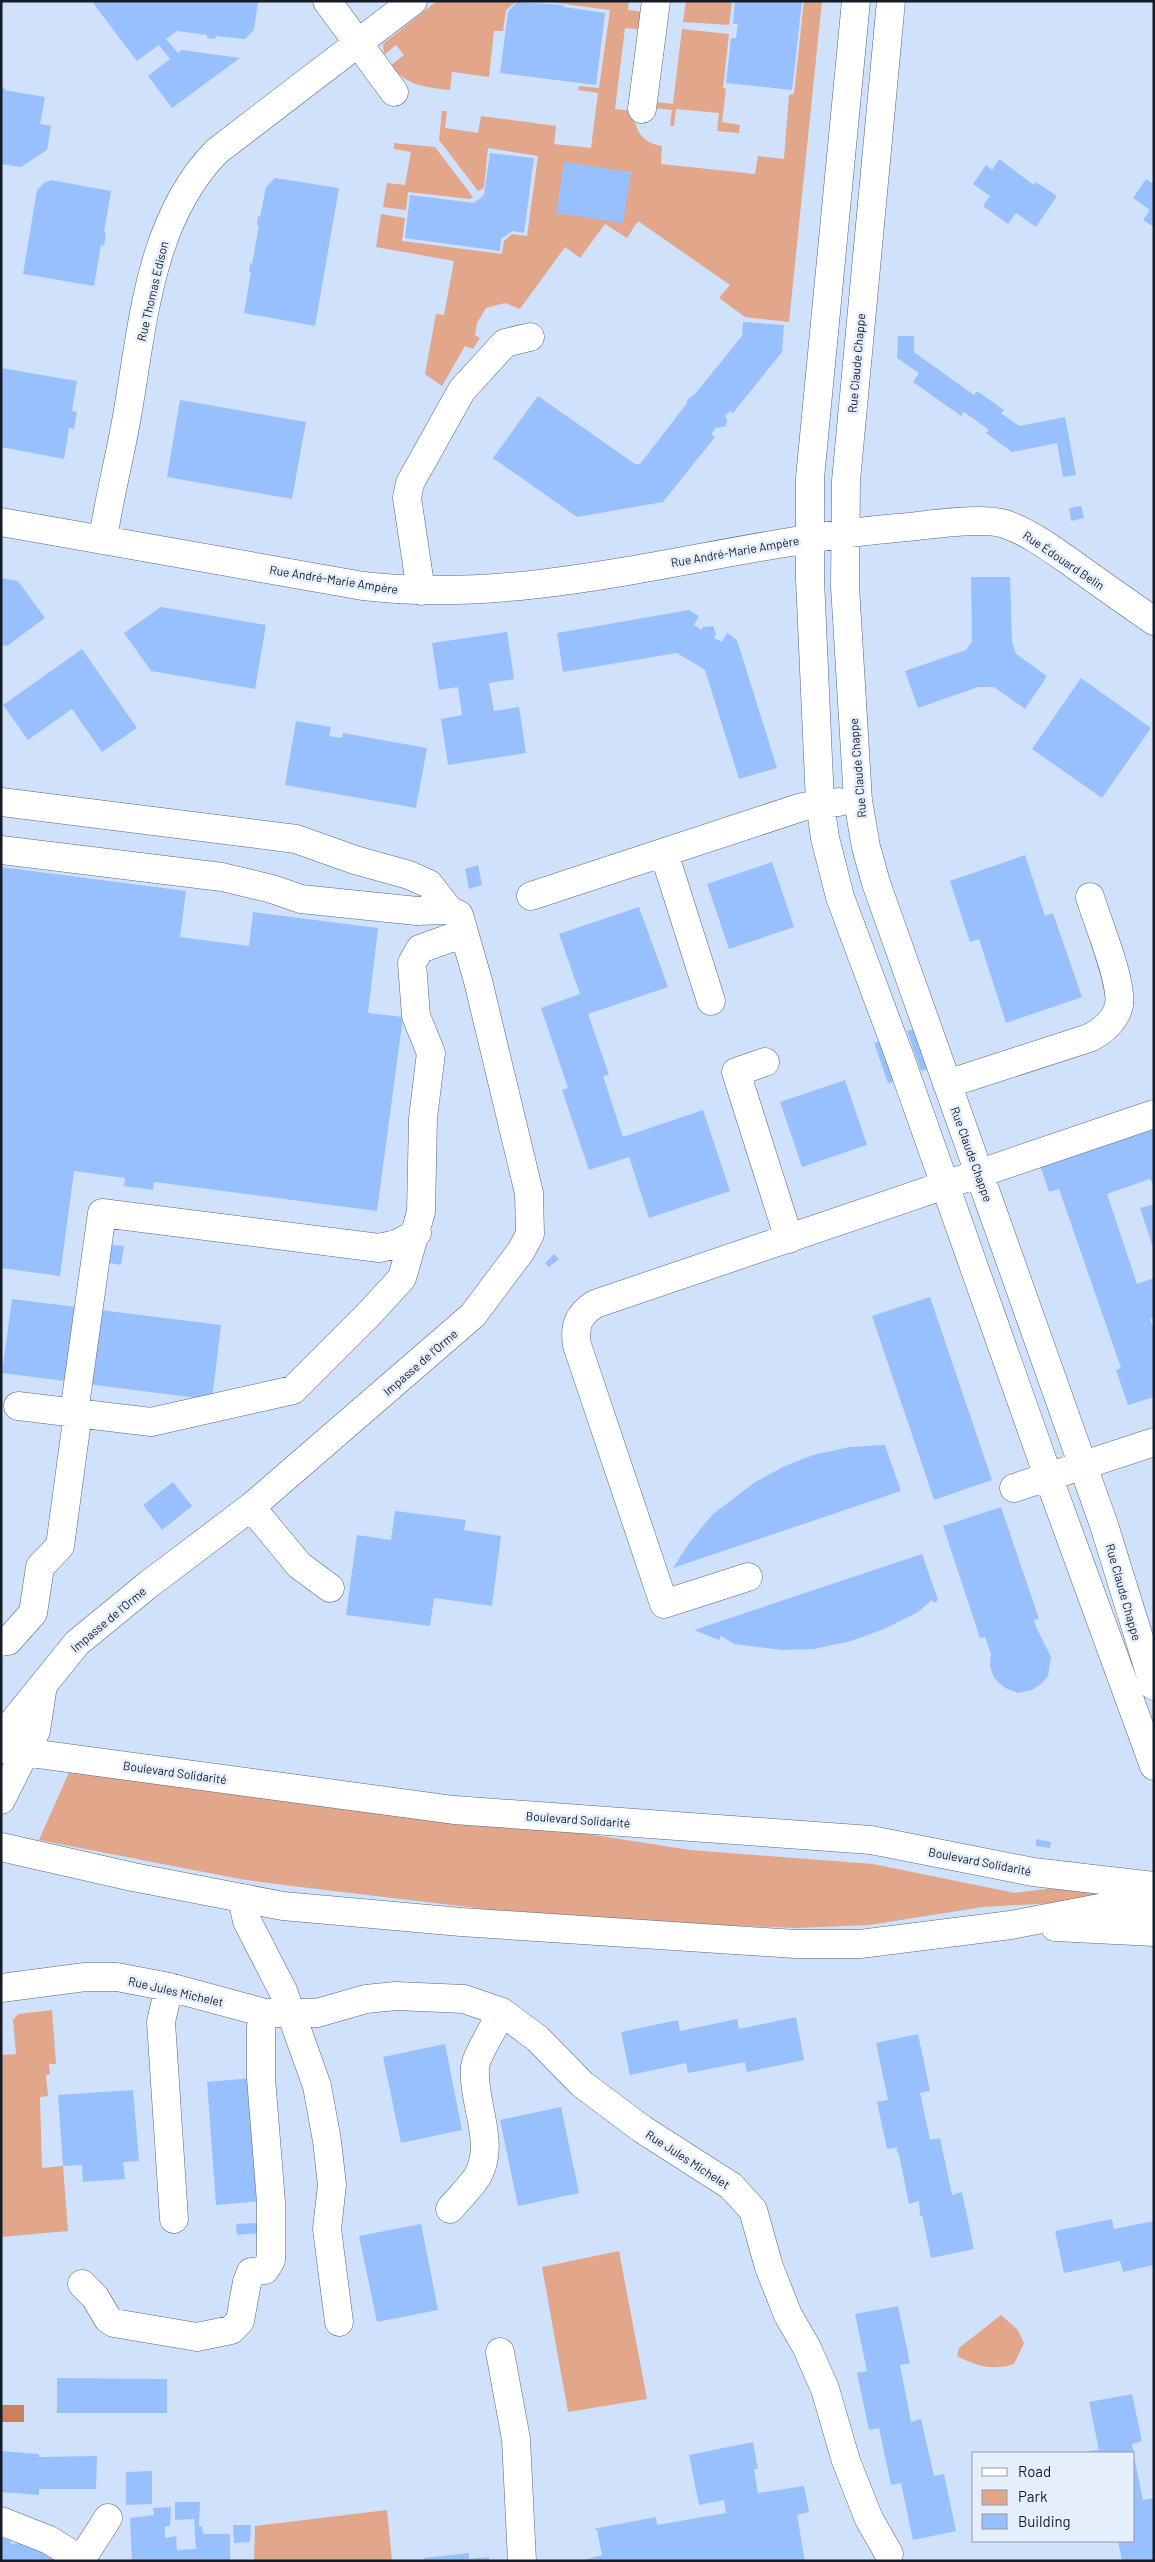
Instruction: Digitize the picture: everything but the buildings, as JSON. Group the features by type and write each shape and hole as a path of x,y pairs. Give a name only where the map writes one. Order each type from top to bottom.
{"street":[{"path":"327,1 394,92"},
{"name":"Rue Thomas Edison","path":"103,539 148,297 156,261 174,211 192,180 217,151 413,1"},
{"path":"642,109 656,1"},
{"path":"856,1 810,478 810,538 820,803 824,838 840,897 946,1185 1048,1476 1154,1766"},
{"name":"Rue Claude Chappe","path":"891,1 846,481 846,586 858,801 866,847 876,883 1104,1525 1154,1686"},
{"path":"421,591 407,498 410,482 462,390 505,343 530,337"},
{"name":"Rue André-Marie Ampère","path":"1,522 363,586 421,591 484,590 558,581 846,533"},
{"name":"Rue Édouard Belin","path":"846,533 972,522 1002,523 1031,535 1154,621"},
{"path":"531,896 820,803 858,801"},
{"path":"1,802 296,839 355,860 409,875 429,884 457,919"},
{"path":"1,850 222,877 272,889 301,899 417,911 457,919"},
{"path":"664,853 711,1001"},
{"path":"947,1084 1089,1038 1102,1032 1119,1006 1118,987 1090,897"},
{"path":"18,1406 151,1422 293,1390 402,1278 421,1212 423,1118 431,1052 416,1016 412,963 420,949 457,919"},
{"name":"Impasse de l'Orme","path":"1,1736 77,1643 149,1584 251,1507 473,1315 502,1278 530,1234 529,1193 478,981 457,919"},
{"path":"764,1062 736,1072 797,1236"},
{"path":"748,1577 664,1604 577,1345 576,1323 583,1312 595,1304 1154,1114"},
{"path":"1,1642 8,1641 33,1613 40,1567 60,1546 102,1213 379,1248 397,1244 416,1233"},
{"path":"1014,1488 1154,1442"},
{"path":"251,1507 299,1565 330,1588"},
{"name":"Rue Claude Chappe","path":"1104,1525 1154,1631"},
{"path":"1,1800 13,1750 36,1731 43,1685"},
{"name":"Boulevard Solidarité","path":"13,1750 454,1810 871,1840 1033,1872 1154,1886"},
{"path":"1,1847 97,1869 283,1906 461,1922 795,1944 860,1944 1011,1925 1110,1906 1154,1906"},
{"path":"82,2284 95,2297 108,2319 114,2323 198,2337 232,2330 240,2321 247,2282 251,2272 265,2270 271,2260 271,2202 260,2078 261,2027 277,2013 283,1991 248,1921 242,1898"},
{"path":"1011,1925 1154,1932"},
{"name":"Rue Jules Michelet","path":"1,1988 85,1977 116,1977 169,1987 277,2013 317,2013 366,1998 396,1996 464,1999 502,2012 538,2040 582,2084 642,2128 731,2186 753,2210 769,2267 788,2315 807,2348 825,2389 846,2461 869,2519 890,2554"},
{"path":"169,1987 161,2022 174,2219"},
{"path":"450,2210 477,2176 483,2156 484,2133 477,2102 475,2065 502,2012"},
{"path":"277,2013 317,2086 327,2141 332,2185 328,2229 339,2322"},
{"path":"500,2352 516,2439 522,2561"},
{"path":"1,2521 49,2540 82,2560 108,2518"}],"green space":[{"path":"437,1 517,1 506,10 503,31 494,31 489,77 452,72 450,90 424,86 403,77 391,65 404,55 396,45 384,55 383,44"},
{"path":"542,1 629,1 628,10 646,12 644,30 625,28 615,109 633,111 638,130 645,139 662,146 661,164 755,174 758,156 784,159 789,95 794,94 804,1 822,1 789,322 745,317 719,298 730,285 638,221 627,238 605,224 580,258 565,247 520,309 505,303 486,308 477,323 475,335 480,338 473,349 465,346 442,386 425,374 436,314 444,315 454,261 376,247 381,214 405,218 402,241 502,254 504,241 512,234 527,236 538,156 488,148 484,188 478,191 439,140 442,111 447,111 445,128 478,133 481,116 556,126 554,144 591,148 598,93 578,90 579,86 599,88 610,10"},
{"path":"686,1 732,1 729,25 683,22"},
{"path":"682,29 729,34 723,88 726,89 722,122 740,125 739,133 717,131 719,113 676,109 674,126 670,126 672,110 654,108 655,102 673,104"},
{"path":"394,143 435,147 473,197 470,199 408,192 406,210 383,207 387,183 405,185 411,152 394,149"},
{"path":"70,1770 568,1831 690,1850 873,1864 1015,1893 1054,1888 1111,1894 1110,1900 983,1907 869,1925 796,1928 714,1925 493,1910 240,1879 39,1840"},
{"path":"52,2010 56,2064 49,2064 50,2074 46,2075 48,2096 40,2097 42,2168 63,2166 68,2231 1,2237 1,2055 16,2054 13,2020 18,2014"},
{"path":"619,2251 647,2399 568,2412 542,2267"},
{"path":"1001,2315 1018,2330 1024,2343 1014,2364 992,2367 971,2362 957,2356 959,2348"},
{"path":"387,2510 392,2561 254,2561 255,2526"}],"shaded area":[{"path":"1,2405 24,2405 24,2422 1,2422"}]}
